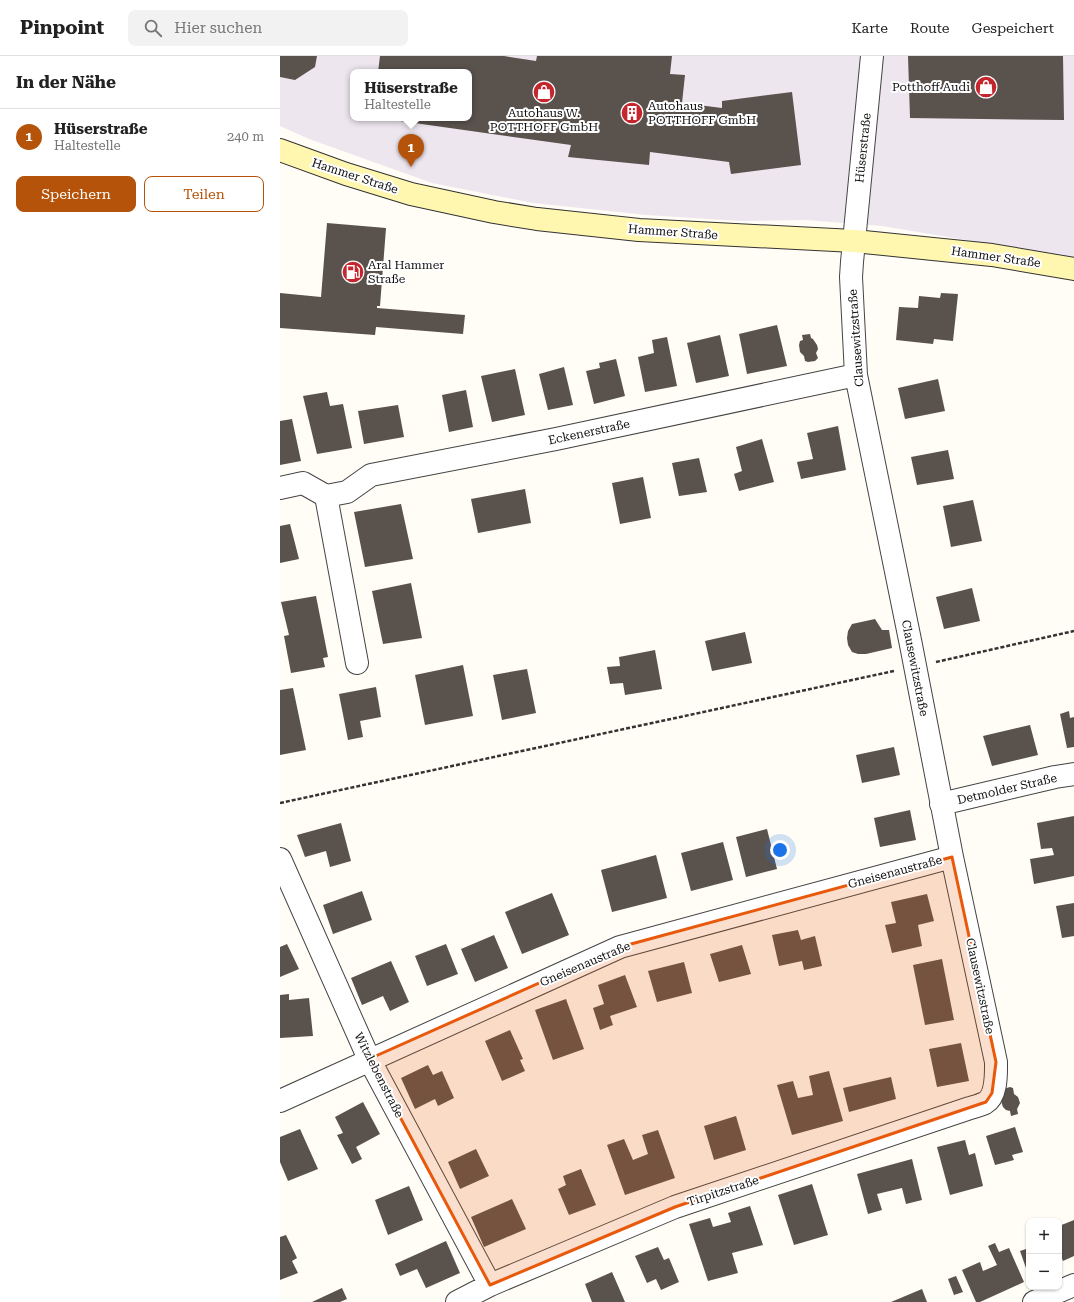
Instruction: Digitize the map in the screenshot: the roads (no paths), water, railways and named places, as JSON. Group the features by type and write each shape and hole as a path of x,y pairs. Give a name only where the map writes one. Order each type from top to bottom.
{"main road":[{"name":"Hammer Straße","path":"280,150 346,174 411,194 487,211 530,218 639,230 854,241 992,255 1074,269"}],"street":[{"name":"Hüserstraße","path":"854,241 872,56"},
{"name":"Clausewitzstraße","path":"854,241 851,277 856,376 941,804 996,1062 996,1078 992,1093"},
{"name":"Eckenerstraße","path":"326,496 347,492 371,475 556,439 856,376"},
{"path":"280,488 303,483 326,496 357,663"},
{"name":"Detmolder Straße","path":"941,804 1055,777 1074,774"},
{"name":"Gneisenaustraße","path":"280,1100 620,947 952,856"},
{"name":"Witzlebenstraße","path":"280,859 369,1060 490,1285"},
{"name":"Tirpitzstraße","path":"457,1302 490,1285 675,1207 975,1106 986,1102 992,1093"},
{"path":"1034,1302 1074,1285"}],"place":[{"name":"Potthoff Audi","path":"986,87"},
{"name":"Autohaus W. POTTHOFF GmbH","path":"544,92"},
{"name":"Autohaus POTTHOFF GmbH","path":"632,113"},
{"name":"Hüserstraße","path":"411,167"},
{"name":"Aral Hammer Straße","path":"353,272"}]}
